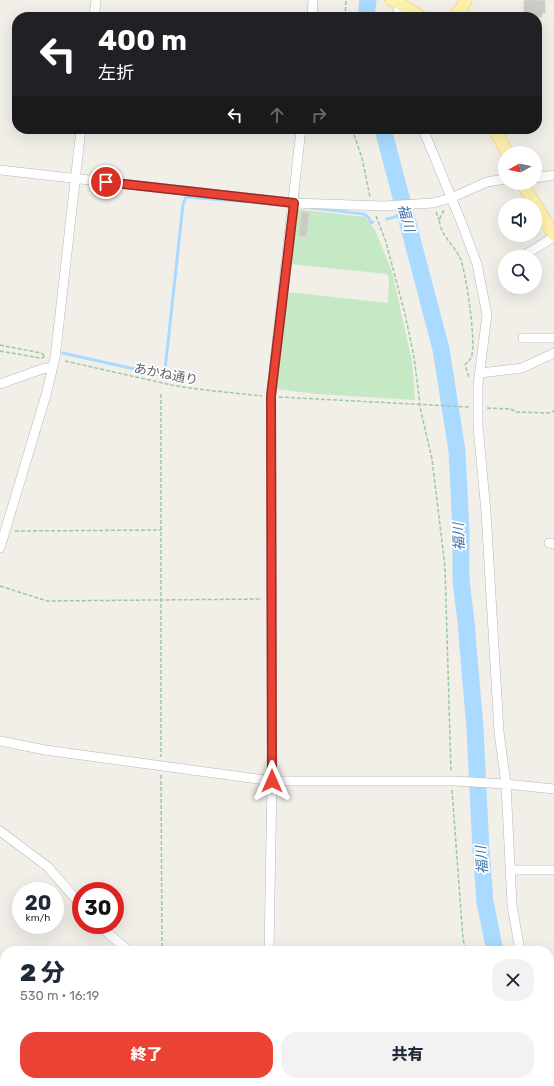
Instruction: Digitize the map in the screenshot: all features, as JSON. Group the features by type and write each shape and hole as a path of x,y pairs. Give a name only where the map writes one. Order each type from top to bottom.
{"main road":[{"path":"458,12 466,0"},
{"path":"395,1 413,12"},
{"path":"498,134 504,146"},
{"path":"526,190 554,236"}],"street":[{"path":"95,12 96,0"},
{"path":"312,12 313,0"},
{"path":"395,1 396,12"},
{"path":"0,548 53,367 80,134"},
{"path":"269,946 272,781 271,396 294,203 301,134"},
{"path":"425,134 477,264 487,315 477,407 486,512 502,783 511,870 512,905 519,946"},
{"path":"0,170 294,203 372,206 434,206 487,182 498,180"},
{"path":"542,177 554,175"},
{"path":"532,250 554,236"},
{"path":"523,338 554,338"},
{"path":"480,373 522,368 554,354"},
{"path":"0,384 42,369 53,367"},
{"path":"0,741 45,750 272,781 502,783 554,789"},
{"path":"0,831 48,866 72,894"},
{"path":"511,870 554,870"},
{"path":"108,934 122,946"}],"path":[{"path":"345,12 346,0"},
{"path":"354,134 362,158 372,206 386,242 400,293 414,357 420,405 432,459 445,567 453,782 463,939 465,946"},
{"path":"434,206 443,234 457,251 461,261 469,295 472,352 471,358 465,365 470,383"},
{"path":"439,220 445,209"},
{"path":"0,345 41,353 47,357 40,358 0,351"},
{"name":"あかね通り","path":"62,361 176,386 268,396"},
{"path":"161,394 162,946"},
{"path":"276,396 472,407"},
{"path":"481,407 511,409 516,412 554,412"},
{"path":"5,531 161,530"},
{"path":"0,586 47,601 272,599"}],"green space":[{"path":"295,209 365,217 375,230 392,272 412,361 415,400 317,394 277,389 287,292 388,303 389,278 387,274 290,264"}],"building":[{"path":"524,1 545,1 545,13 524,12"},
{"path":"302,212 309,213 306,237 299,236"}],"waterway":[{"name":"福川","path":"367,12 368,0"},
{"name":"福川","path":"384,134 441,349 457,451 461,533 461,580 475,729 481,850 485,902 494,946"},
{"path":"63,353 161,375 165,370 183,204 186,197 249,202"},
{"path":"312,208 364,214 369,218 371,223 373,222"},
{"path":"387,219 406,214"}],"route":[{"path":"106,182 294,203 271,396 272,781"}]}
